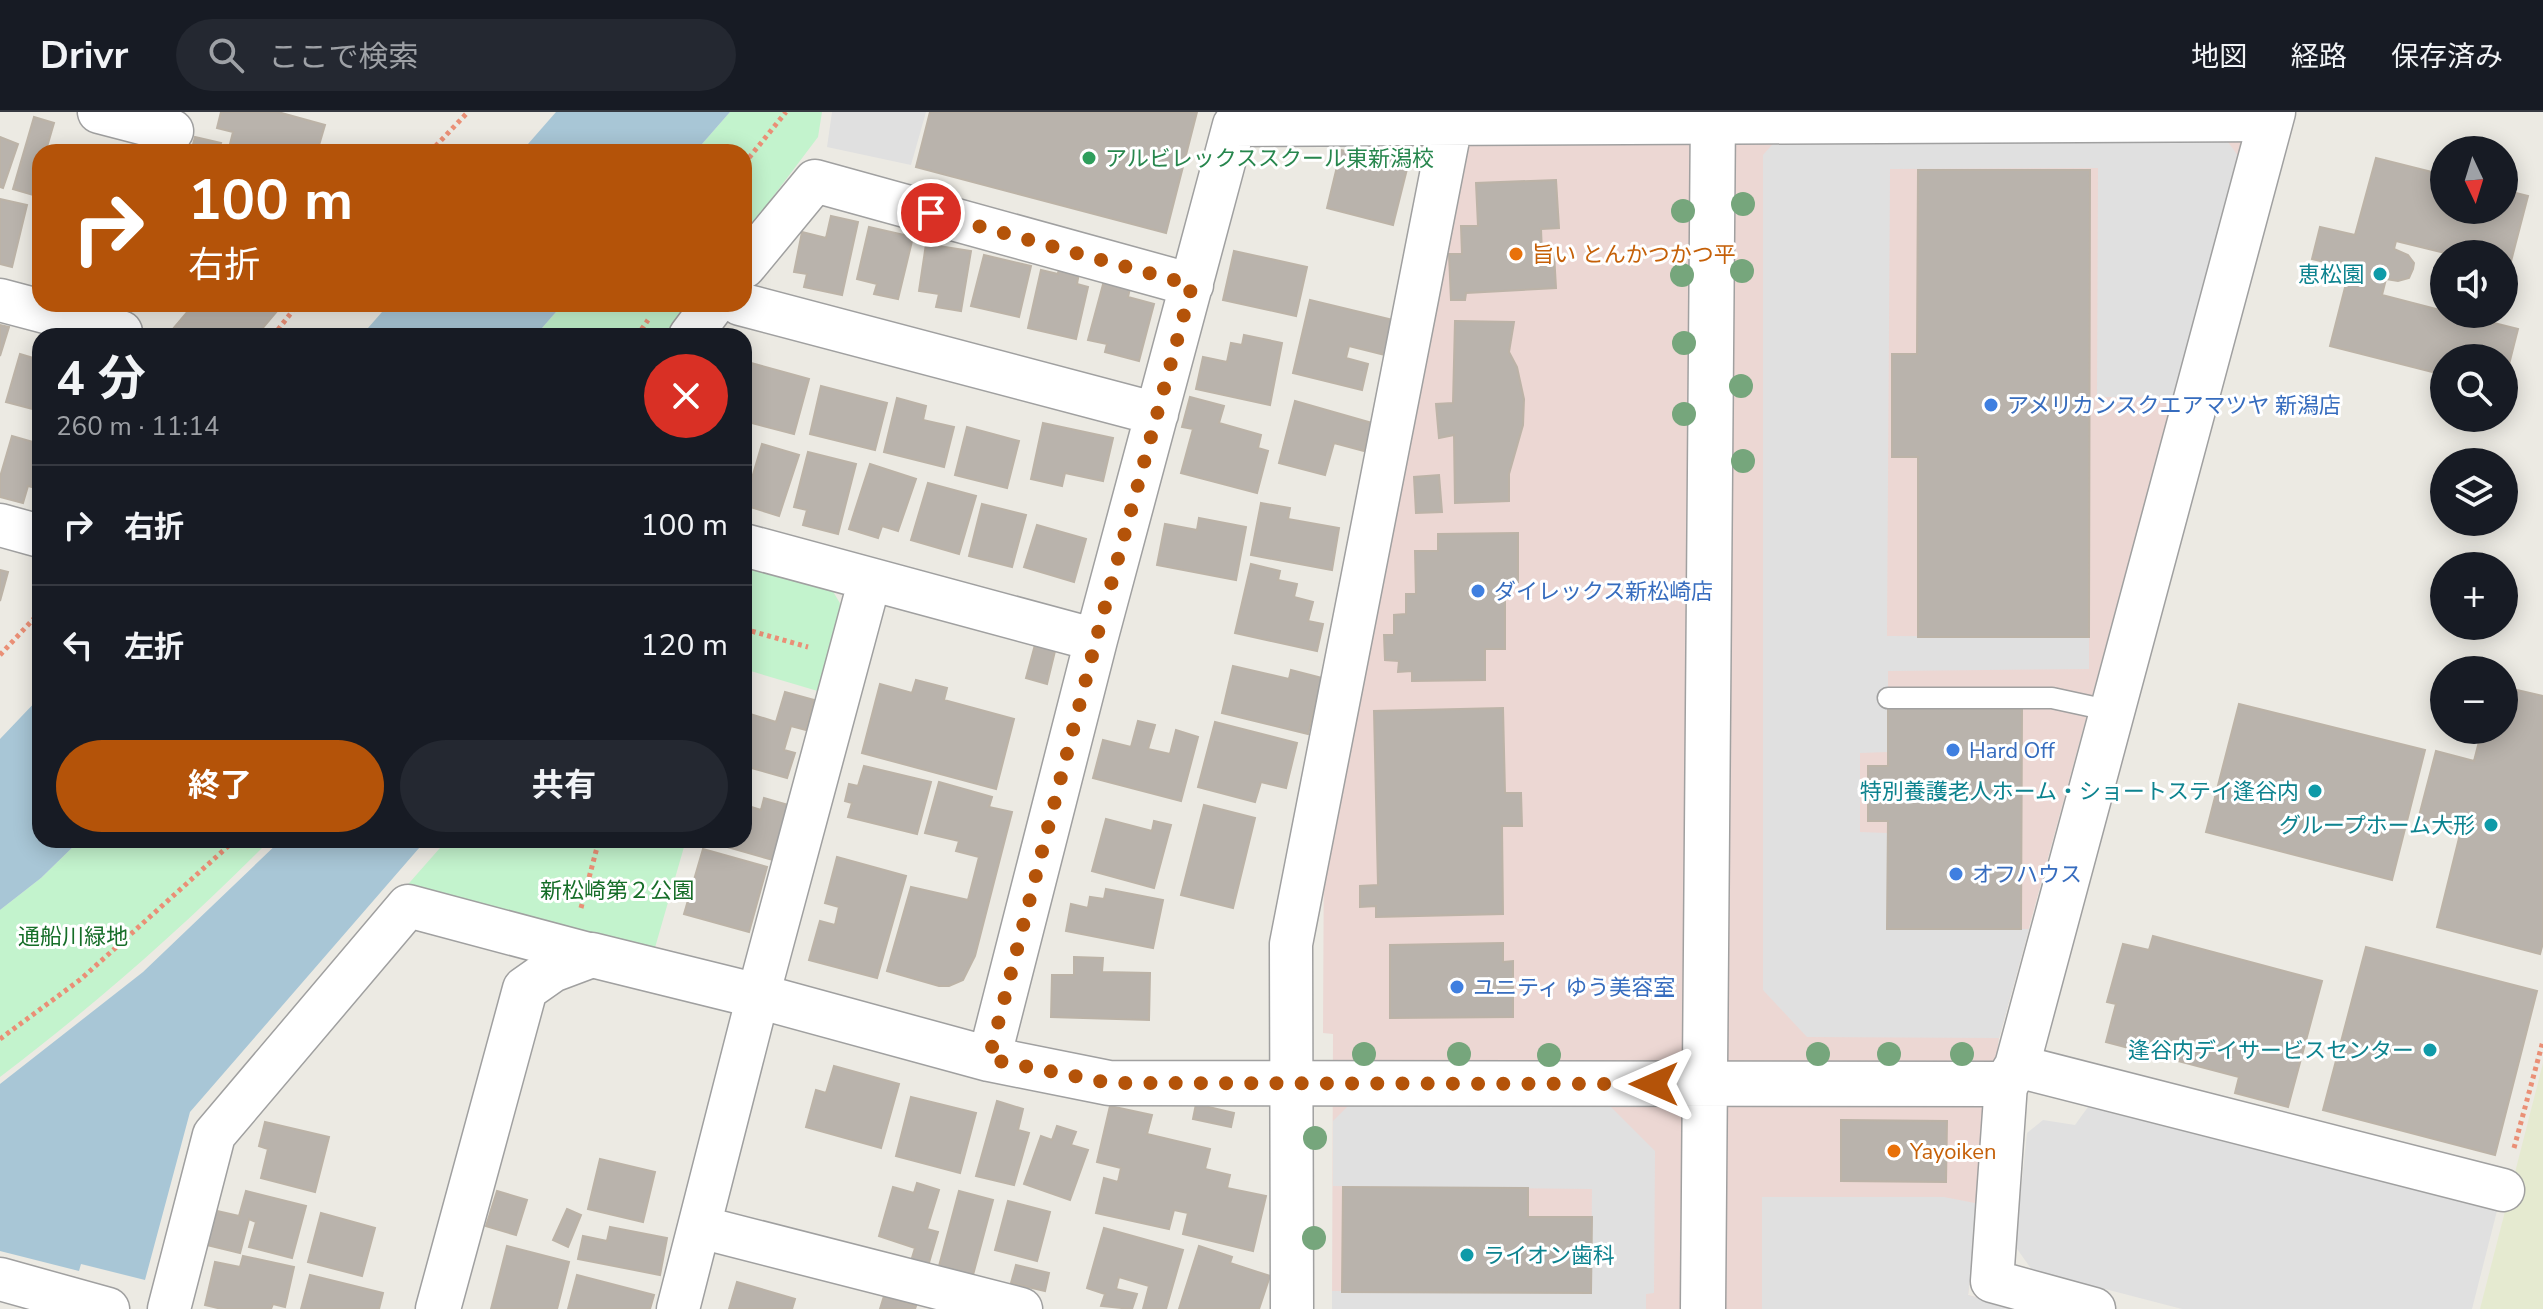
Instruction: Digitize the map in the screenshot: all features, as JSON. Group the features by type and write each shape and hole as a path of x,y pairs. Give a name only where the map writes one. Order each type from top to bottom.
{"street":[{"path":"99,112 172,132"},
{"path":"989,1059 1096,640 1234,125 1451,124 1713,117 2272,116 2011,1075 1992,1281 2094,1309"},
{"path":"1703,1309 1713,117"},
{"path":"1292,1309 1291,944 1451,124"},
{"path":"752,257 815,181 1192,285"},
{"path":"0,300 32,306"},
{"path":"752,307 1157,414"},
{"path":"62,312 123,324"},
{"path":"0,525 32,534"},
{"path":"752,547 1096,640"},
{"path":"678,1309 870,579"},
{"path":"169,1309 214,1135 408,906 989,1059 1109,1083 1707,1084 2011,1075 2503,1190"},
{"path":"438,1309 525,989 552,970 592,955"},
{"path":"700,1227 1021,1309"},
{"path":"0,1279 108,1309"}],"lane":[{"path":"1888,698 2052,698 2112,711"}],"path":[{"path":"438,144 468,112"},
{"path":"752,154 786,112"},
{"path":"279,328 292,312"},
{"path":"0,655 32,621"},
{"path":"752,631 818,650"},
{"path":"0,1039 81,979 226,848"},
{"path":"581,908 597,848"},
{"path":"2503,1190 2543,1041"}],"shaded area":[{"path":"832,112 926,112 911,165 827,147"},
{"path":"1469,112 2251,112 1999,1038 1968,1295 2022,1309 1332,1309 1333,1034 1323,1033 1324,837"},
{"path":"1779,137 2225,138 2239,157 2174,397 2097,397 2098,168 1890,169 1887,636 2089,637 2089,669 1888,671 1888,752 1860,753 1860,832 1887,833 1887,928 2029,929 1999,1038 1807,1037 1763,990 1763,155"},
{"path":"2093,1100 2499,1203 2472,1309 2182,1309 2032,1270 2015,1246 2027,1133 2043,1120 2075,1125"},
{"path":"1349,1105 1610,1106 1655,1151 1654,1293 1646,1294 1646,1309 1332,1309 1332,1291 1591,1293 1592,1189 1333,1186 1333,1121"},
{"path":"1762,1197 1944,1197 1980,1204 1968,1295 2015,1309 1762,1309"}],"green space":[{"path":"730,112 822,112 818,137 752,224 752,144 702,144"},
{"path":"556,312 686,312 674,328 542,328"},
{"path":"752,568 831,588 841,605 836,641 821,692 752,671"},
{"name":"通船川緑地","path":"72,848 262,848 139,963 0,1077 0,910 41,878"},
{"name":"新松崎第２公園","path":"440,848 684,848 654,951 403,890"},
{"path":"2543,1063 2543,1309 2480,1309"}],"water":[{"path":"556,112 730,112 702,144 528,144"},
{"path":"382,312 556,312 542,328 368,328"},
{"path":"32,705 32,848 72,848 41,878 0,910 0,739"},
{"path":"273,848 419,848 190,1112 145,1280 81,1264 79,1271 0,1251 0,1084 143,972"}],"building":[{"path":"221,112 278,112 325,125 319,144 230,144 233,132 217,128"},
{"path":"930,112 1197,112 1166,233 916,167"},
{"path":"34,117 54,123 48,144 32,144 32,195 13,189"},
{"path":"0,137 18,144 3,188 0,187"},
{"path":"195,137 221,143 221,144 193,144"},
{"path":"1341,150 1376,159 1379,150 1410,157 1393,225 1327,208"},
{"name":"恵松園","path":"2376,158 2430,172 2430,224 2518,224 2518,194 2528,196 2517,240 2430,240 2430,249 2396,241 2394,249 2408,255 2414,263 2413,269 2409,278 2398,281 2386,279 2382,295 2430,307 2430,328 2518,329 2514,344 2430,344 2430,371 2330,346 2350,268 2312,259 2320,227 2355,235"},
{"name":"アメリカンスクエアマツヤ 新潟店","path":"1918,170 2090,170 2089,637 1918,637 1918,457 1892,457 1892,354 1917,354"},
{"path":"1556,180 1559,228 1541,229 1542,254 1554,253 1556,288 1466,293 1465,300 1451,300 1449,254 1462,254 1461,226 1478,226 1476,183"},
{"path":"0,199 27,205 12,267 0,264"},
{"path":"831,216 858,222 842,295 804,287 807,274 794,272 802,232 826,238"},
{"path":"869,227 913,237 898,299 874,294 877,284 857,279"},
{"path":"926,244 971,251 961,311 936,307 939,294 919,291"},
{"path":"1234,251 1307,267 1296,316 1223,300"},
{"path":"984,255 1031,266 1019,317 971,306"},
{"path":"1060,263 1080,267 1077,284 1088,287 1076,339 1028,328 1041,270 1058,274"},
{"path":"1105,277 1131,284 1128,297 1154,304 1139,361 1105,352 1107,344 1088,340"},
{"path":"1310,300 1393,320 1385,355 1349,346 1346,358 1368,364 1362,390 1293,373"},
{"path":"187,312 276,312 263,328 174,328"},
{"path":"1455,321 1514,322 1509,352 1517,367 1524,399 1523,425 1509,474 1509,501 1455,503 1454,435 1439,438 1436,404 1453,403"},
{"path":"0,325 9,327 0,356"},
{"path":"1244,335 1282,343 1270,405 1196,389 1203,357 1227,362 1231,343 1242,345"},
{"path":"20,354 32,358 32,409 6,402"},
{"path":"752,363 809,379 794,434 752,423"},
{"path":"821,386 887,403 875,450 810,434"},
{"path":"1190,397 1224,406 1219,423 1261,435 1258,448 1268,451 1257,493 1181,473 1193,429 1182,427"},
{"path":"897,398 926,406 923,420 954,427 944,467 884,452"},
{"path":"1295,401 1372,423 1364,451 1334,443 1325,475 1279,463"},
{"path":"1043,423 1113,438 1103,481 1065,473 1062,486 1031,479"},
{"path":"967,427 1019,441 1007,488 955,475"},
{"path":"12,436 32,442 32,487 28,486 23,503 0,497 0,477"},
{"path":"762,444 799,455 779,516 752,508 752,478"},
{"path":"808,452 856,464 838,534 803,525 807,510 794,507"},
{"path":"870,464 916,479 898,531 882,526 878,538 849,529"},
{"path":"1439,475 1442,512 1416,513 1414,477"},
{"path":"928,483 976,496 959,554 911,540"},
{"path":"1261,503 1290,508 1288,519 1339,528 1332,570 1251,555"},
{"path":"982,504 1026,515 1012,567 969,556"},
{"path":"1199,518 1246,527 1236,580 1157,565 1165,524 1197,530"},
{"path":"1037,525 1086,539 1074,582 1024,567"},
{"path":"1518,533 1518,582 1505,582 1505,649 1485,649 1485,680 1412,681 1412,671 1398,672 1399,661 1385,660 1384,635 1394,635 1394,615 1406,614 1406,594 1416,594 1415,551 1438,551 1438,534"},
{"path":"1251,564 1280,571 1278,580 1297,584 1294,597 1313,602 1308,621 1323,624 1317,651 1235,633"},
{"path":"0,570 8,572 0,601"},
{"path":"1036,641 1056,647 1047,684 1026,678"},
{"path":"1233,666 1289,679 1291,670 1322,678 1308,734 1222,713"},
{"path":"916,680 947,688 944,700 1014,719 996,789 862,753 880,684 912,693"},
{"name":"グループホーム大形","path":"2518,690 2543,696 2543,943 2540,954 2437,927 2461,830 2418,820 2436,751 2474,761 2478,744 2518,744"},
{"path":"785,692 814,700 806,730 791,726 784,750 795,753 787,778 752,768 752,714 776,722"},
{"name":"特別養護老人ホーム・ショートステイ逢谷内","path":"2239,704 2425,750 2392,880 2206,832"},
{"path":"1503,708 1505,793 1521,793 1522,826 1502,826 1503,914 1376,917 1376,906 1360,907 1360,886 1378,885 1374,711"},
{"path":"1888,708 2022,709 2021,929 1887,929 1888,821 1868,821 1868,766 1888,766"},
{"path":"1138,721 1155,725 1148,749 1170,754 1176,730 1198,737 1181,801 1093,778 1103,740 1131,747"},
{"path":"1215,722 1297,743 1286,788 1261,782 1255,802 1198,787"},
{"path":"864,766 931,782 917,834 848,817 852,803 845,801 849,784 858,786"},
{"path":"939,782 992,797 989,807 1012,812 975,956 963,980 949,986 887,971 911,887 968,900 979,857 956,851 959,841 925,833"},
{"path":"764,798 788,805 773,860 731,848 752,848 752,807 761,810"},
{"path":"1204,805 1255,818 1233,908 1181,895"},
{"path":"1106,819 1152,831 1154,821 1171,825 1154,888 1092,871"},
{"path":"703,849 767,867 749,932 684,914"},
{"path":"837,857 906,876 877,978 809,960 820,921 835,925 839,907 825,903"},
{"path":"1106,889 1163,900 1153,948 1066,931 1071,904 1088,908 1090,897 1104,899"},
{"path":"2153,936 2322,981 2288,1107 2235,1093 2239,1077 2106,1042 2116,1004 2107,1002 2123,944 2149,950"},
{"path":"1503,943 1503,962 1513,961 1513,1017 1390,1018 1390,945"},
{"name":"逢谷内デイサービスセンター","path":"2366,947 2537,991 2495,1155 2323,1110"},
{"path":"1074,957 1103,958 1102,972 1150,973 1149,1020 1051,1017 1052,975 1074,975"},
{"path":"834,1066 899,1084 881,1148 806,1127 816,1090 826,1093"},
{"path":"911,1097 976,1113 960,1173 896,1156"},
{"path":"997,1101 1023,1109 1018,1130 1029,1133 1014,1185 976,1176"},
{"path":"1196,1104 1234,1113 1231,1127 1193,1119"},
{"path":"1110,1106 1152,1115 1147,1134 1210,1149 1205,1169 1230,1175 1227,1188 1266,1196 1253,1251 1183,1234 1188,1213 1174,1210 1169,1229 1096,1213 1104,1178 1118,1182 1121,1168 1097,1162"},
{"name":"Yayoiken","path":"1841,1120 1947,1121 1946,1182 1841,1181"},
{"path":"265,1122 329,1137 315,1192 261,1178 268,1149 259,1146"},
{"path":"1057,1126 1076,1132 1071,1145 1088,1150 1070,1200 1024,1184 1041,1136 1052,1140"},
{"path":"600,1159 655,1172 643,1222 588,1209"},
{"path":"917,1183 939,1190 927,1229 938,1232 928,1266 911,1261 915,1248 879,1236 893,1187 914,1193"},
{"name":"ライオン歯科","path":"1343,1187 1528,1188 1528,1217 1592,1217 1591,1293 1342,1292"},
{"path":"246,1191 306,1206 292,1258 249,1247 256,1222 249,1219 240,1253 207,1245 217,1211 239,1216"},
{"path":"497,1191 527,1200 516,1235 486,1226"},
{"path":"959,1191 993,1200 973,1275 939,1266"},
{"path":"1008,1201 1050,1212 1037,1261 995,1250"},
{"path":"567,1209 581,1215 568,1247 553,1240"},
{"path":"321,1213 375,1228 362,1276 308,1262"},
{"path":"610,1227 667,1238 660,1275 578,1259 583,1236 607,1241"},
{"path":"1104,1228 1183,1250 1166,1309 1143,1309 1149,1286 1119,1277 1116,1289 1137,1294 1132,1309 1101,1306 1105,1294 1087,1288"},
{"path":"507,1246 569,1262 557,1309 491,1309"},
{"path":"1199,1246 1232,1257 1230,1263 1270,1276 1259,1309 1179,1309"},
{"path":"243,1256 294,1267 285,1307 273,1304 271,1309 222,1309 205,1305 215,1262 240,1267"},
{"path":"1016,1265 1049,1273 1045,1291 1011,1283"},
{"path":"310,1275 383,1293 379,1309 301,1309"},
{"path":"577,1275 654,1295 650,1309 568,1309"},
{"path":"737,1282 795,1299 792,1309 729,1309"},
{"path":"884,1296 916,1306 915,1309 880,1309"}],"place":[{"name":"アルビレックススクール東新潟校","path":"1089,158"},
{"name":"旨い とんかつかつ平","path":"1516,254"},
{"name":"恵松園","path":"2380,274"},
{"name":"アメリカンスクエアマツヤ 新潟店","path":"1991,405"},
{"name":"ダイレックス新松崎店","path":"1478,591"},
{"name":"Hard Off","path":"1953,750"},
{"name":"特別養護老人ホーム・ショートステイ逢谷内","path":"2315,791"},
{"name":"グループホーム大形","path":"2491,825"},
{"name":"オフハウス","path":"1956,874"},
{"name":"ユニティ ゆう美容室","path":"1457,987"},
{"name":"逢谷内デイサービスセンター","path":"2430,1050"},
{"name":"Yayoiken","path":"1894,1151"},
{"name":"ライオン歯科","path":"1467,1255"}],"route":[{"path":"931,213 1192,285 1096,640 989,1059 1109,1083 1654,1084"}]}
